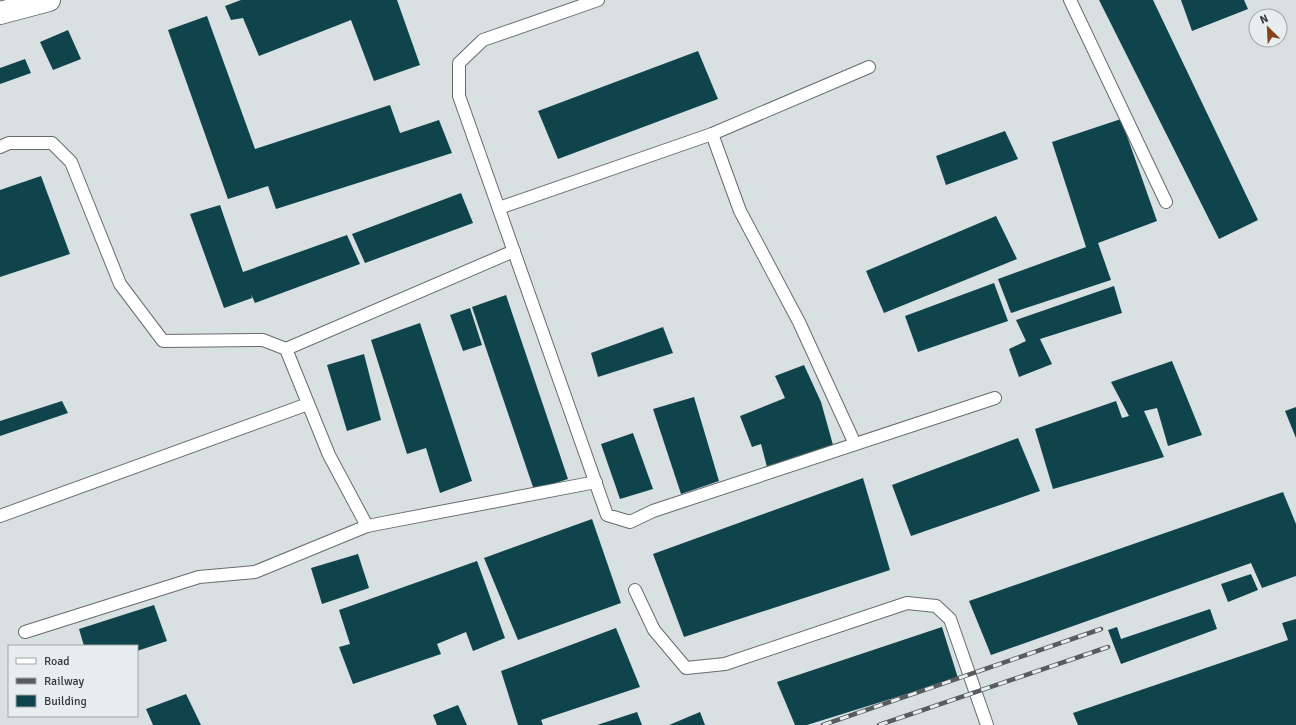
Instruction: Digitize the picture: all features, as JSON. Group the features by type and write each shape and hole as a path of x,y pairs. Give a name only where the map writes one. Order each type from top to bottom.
{"street":[{"path":"0,12 49,0"}],"lane":[{"path":"598,0 483,40 459,63 459,96 607,515 630,522 653,511 995,398"},
{"path":"1070,0 1166,202"},
{"path":"499,208 712,134 869,68"},
{"path":"712,134 740,211 799,322 855,444"},
{"path":"0,146 9,143 52,143 71,162 120,284 163,341 263,340 286,349 514,251"},
{"path":"286,349 329,455 367,526"},
{"path":"0,516 308,404"},
{"path":"25,632 199,577 255,572 367,526 596,482"},
{"path":"635,590 654,630 686,668 725,664 907,603 936,606 950,619 987,725"}],"building":[{"path":"241,0 397,0 420,65 374,81 351,20 259,56 243,18 231,20 225,6"},
{"path":"1099,0 1153,0 1258,220 1219,239"},
{"path":"1181,0 1244,0 1248,9 1192,31"},
{"path":"207,16 255,149 390,105 400,133 439,120 452,153 276,209 268,186 228,199 168,30"},
{"path":"68,30 81,59 53,70 40,42"},
{"path":"698,51 718,99 558,159 538,111"},
{"path":"25,59 31,73 0,84 0,68"},
{"path":"1121,119 1157,221 1098,243 1111,280 1011,313 998,279 1086,247 1052,142"},
{"path":"1005,131 1018,159 946,185 936,156"},
{"path":"41,176 70,254 0,277 0,190"},
{"path":"461,193 473,223 365,263 352,234"},
{"path":"220,205 243,272 347,235 360,264 255,303 251,294 252,298 224,308 190,214"},
{"path":"996,216 1017,259 884,313 866,271"},
{"path":"994,283 1008,321 918,352 905,316"},
{"path":"1114,286 1122,313 1040,339 1052,364 1019,377 1009,349 1026,341 1016,320"},
{"path":"506,295 568,479 534,490 472,307"},
{"path":"470,308 482,345 463,351 450,315"},
{"path":"420,323 472,481 440,493 426,448 407,454 371,340"},
{"path":"663,327 673,353 598,377 591,353"},
{"path":"364,354 381,420 347,431 327,365"},
{"path":"1172,361 1202,435 1168,446 1157,408 1144,411 1164,457 1053,489 1035,429 1116,401 1122,418 1129,416 1111,382"},
{"path":"804,365 821,402 833,445 767,467 761,444 752,447 740,416 785,398 775,376"},
{"path":"694,397 719,481 681,494 653,409"},
{"path":"62,401 68,413 0,436 0,421"},
{"path":"1296,407 1296,438 1285,411"},
{"path":"633,433 653,489 620,499 601,444"},
{"path":"1018,438 1040,491 911,536 892,485"},
{"path":"863,478 890,570 684,637 653,554"},
{"path":"1283,492 1296,524 1296,576 1262,588 1251,563 991,655 969,601"},
{"path":"592,519 621,603 518,640 484,558"},
{"path":"358,554 369,588 322,604 311,568"},
{"path":"477,561 505,638 473,651 466,632 437,644 441,654 353,684 339,647 350,644 339,610"},
{"path":"1251,574 1258,590 1228,602 1221,584"},
{"path":"154,605 167,641 138,651 138,645 84,645 79,629"},
{"path":"1210,609 1217,629 1121,664 1108,630 1117,627 1121,639"},
{"path":"1296,619 1296,725 1078,725 1073,713 1288,640 1282,623"},
{"path":"942,627 958,678 807,725 795,725 777,682"},
{"path":"616,628 640,687 541,720 543,725 518,725 501,671"},
{"path":"186,694 201,725 153,725 146,709"},
{"path":"458,705 467,725 437,725 433,715"},
{"path":"637,712 642,725 597,725"},
{"path":"700,712 705,725 669,725"}],"railway":[{"path":"823,725 1101,629"},
{"path":"879,725 1108,647"}]}
